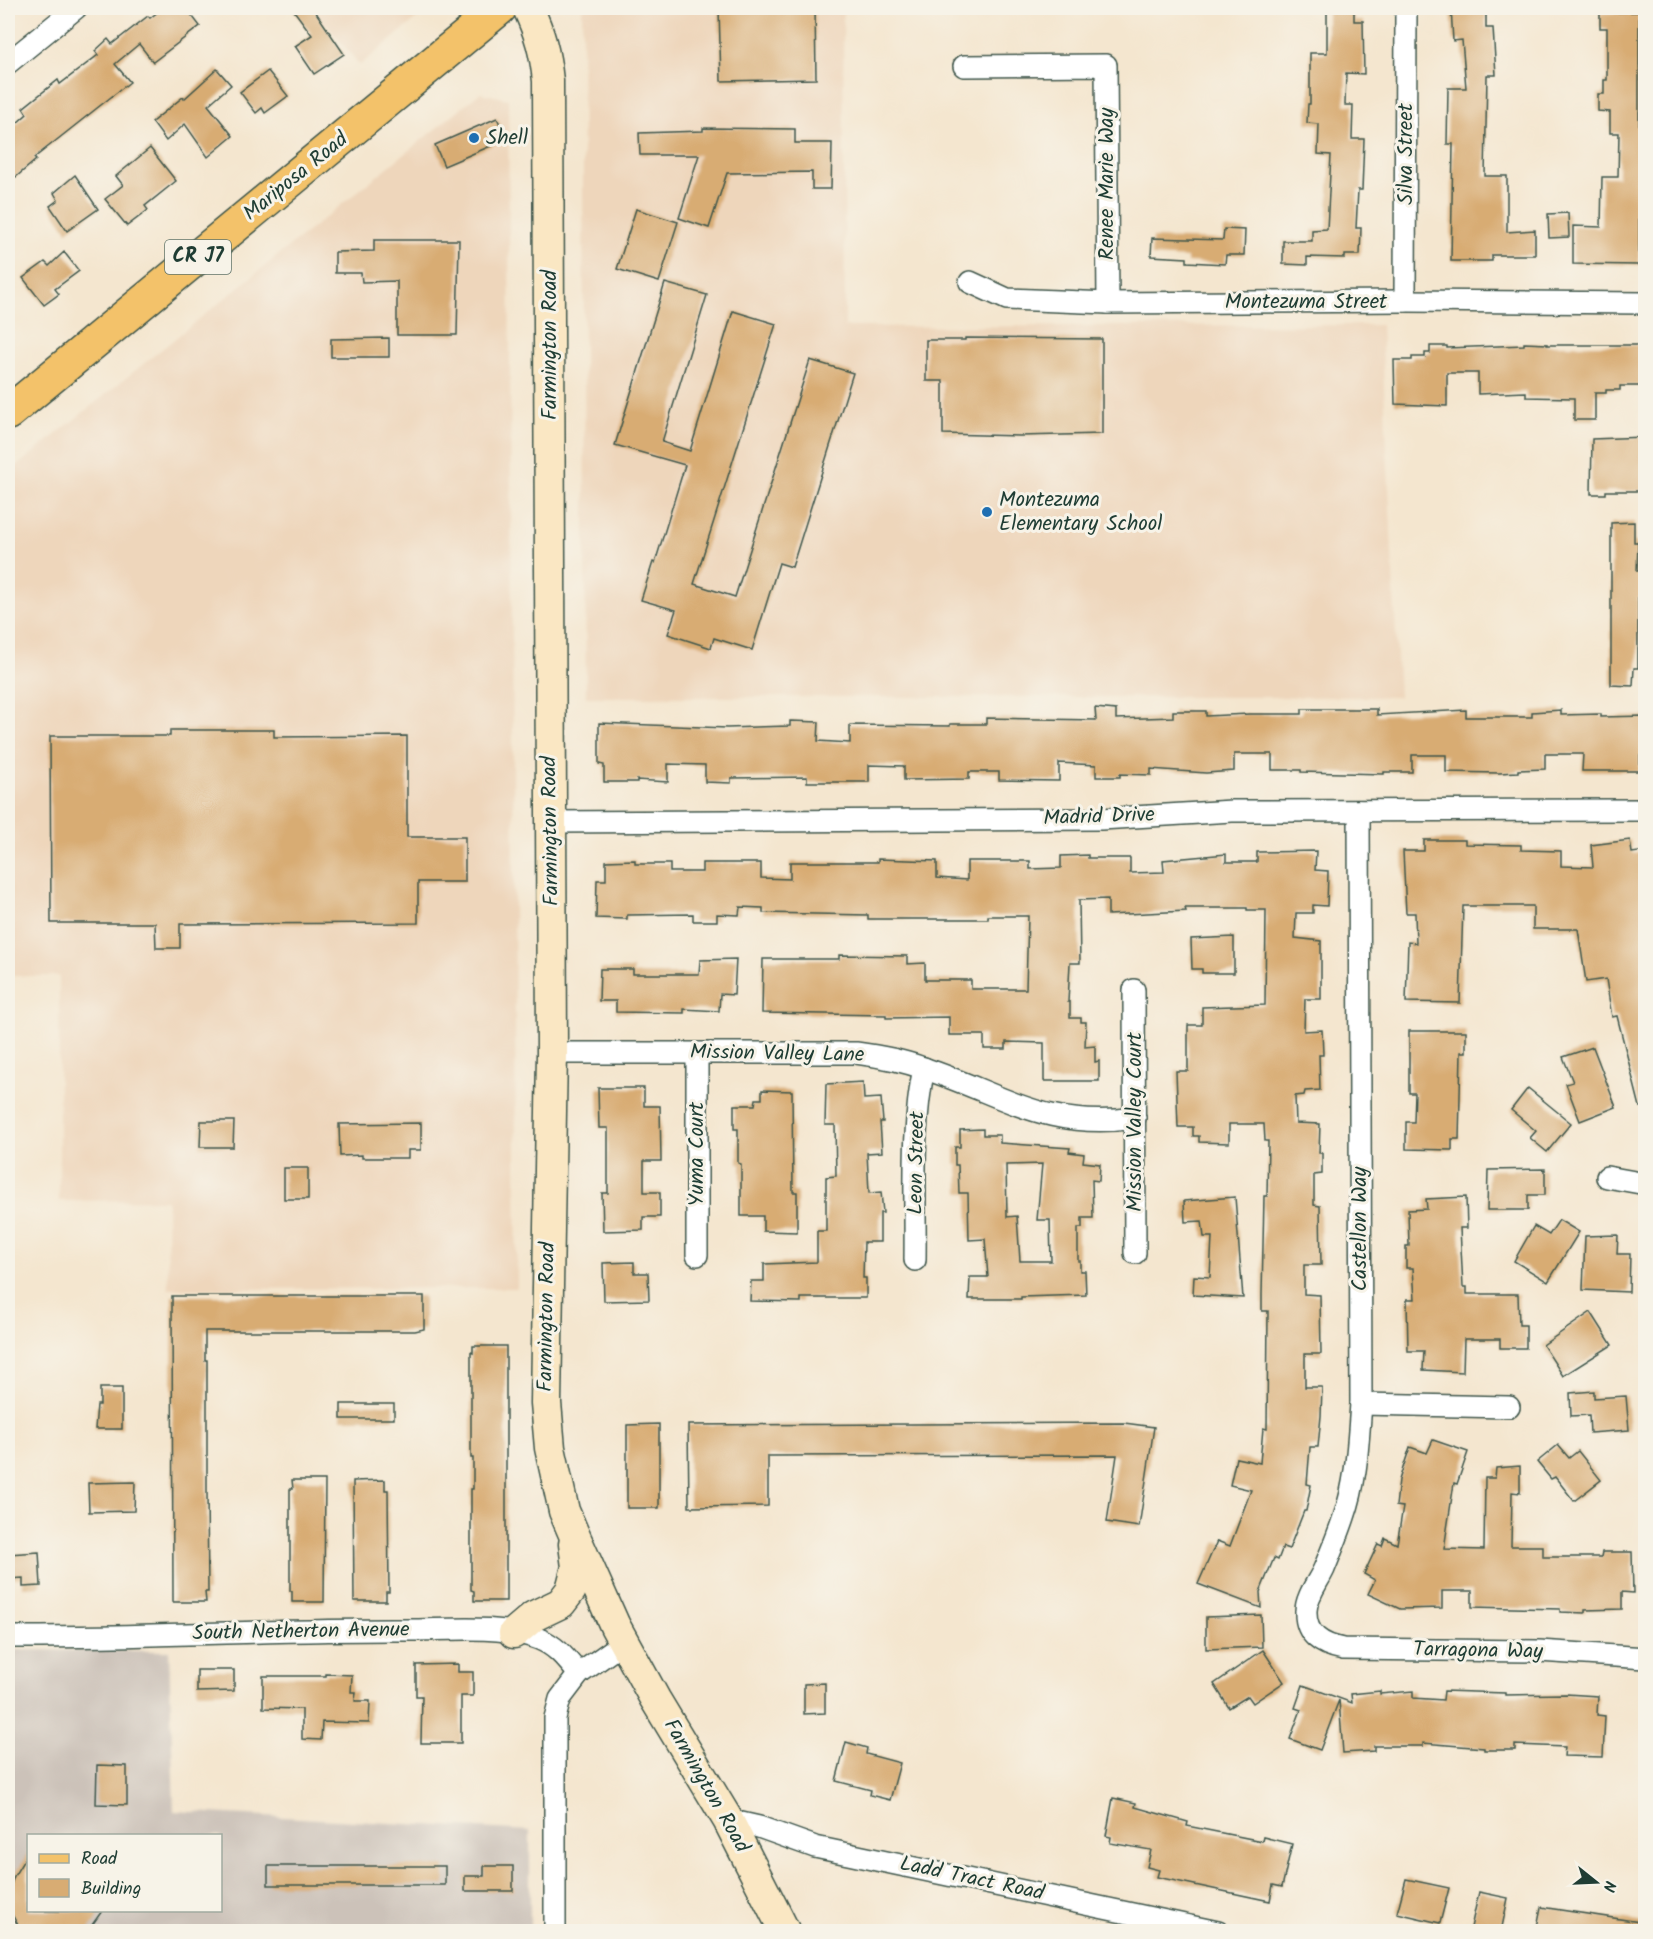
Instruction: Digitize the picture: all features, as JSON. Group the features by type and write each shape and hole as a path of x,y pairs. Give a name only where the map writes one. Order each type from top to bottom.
{"main road":[{"name":"Mariposa Road","path":"8,413 500,8"},
{"name":"Farmington Road","path":"528,8 540,33 548,81 552,1053 546,1403 549,1448 564,1511 624,1642 655,1699 728,1820 785,1932"},
{"path":"514,1633 534,1616 561,1602 571,1590 577,1567 573,1532"}],"street":[{"path":"8,63 76,8"},
{"name":"Silva Street","path":"1405,301 1406,8"},
{"name":"Renee Marie Way","path":"964,66 1106,65 1108,303"},
{"name":"Montezuma Street","path":"970,282 1007,299 1108,303 1405,301 1646,303"},
{"name":"Madrid Drive","path":"551,822 1101,819 1232,811 1646,810"},
{"name":"Castellon Way","path":"1313,1636 1308,1627 1307,1604 1346,1515 1357,1460 1360,1404 1359,811"},
{"name":"Mission Valley Court","path":"1134,990 1135,1253"},
{"name":"Mission Valley Lane","path":"552,1053 856,1053 888,1057 924,1068 1025,1109 1055,1117 1087,1122 1135,1118"},
{"name":"Yuma Court","path":"697,1053 697,1255"},
{"name":"Leon Street","path":"915,1260 916,1125 918,1096 924,1068"},
{"path":"1607,1177 1646,1184"},
{"path":"1360,1404 1509,1407"},
{"name":"South Netherton Avenue","path":"8,1637 356,1630 490,1631 538,1638 556,1648 579,1674"},
{"name":"Tarragona Way","path":"1313,1636 1326,1646 1343,1649 1539,1651 1646,1658"},
{"path":"555,1932 555,1718 560,1699 579,1674 624,1642"},
{"name":"Ladd Tract Road","path":"728,1820 759,1827 815,1847 1218,1932"}],"shaded area":[{"path":"312,8 430,8 360,65"},
{"name":"Montezuma Elementary School","path":"582,8 843,8 845,327 1381,325 1399,697 586,697"},
{"path":"480,93 508,99 517,1288 168,1289 167,1200 59,1201 59,976 8,976 8,473"},
{"path":"8,1650 169,1651 174,1811 530,1831 530,1931 8,1932"}],"building":[{"path":"163,8 186,8 200,26 153,62 139,44 115,64 130,82 34,158 36,160 16,177 8,168 8,131 27,114 23,108 58,80 60,84 98,55 95,51 108,39 112,44 148,16 150,18"},
{"path":"292,8 313,8 344,54 314,74 295,46 312,35"},
{"path":"719,8 815,8 816,79 721,81"},
{"path":"1327,8 1354,8 1354,21 1363,21 1364,74 1346,73 1345,105 1353,105 1352,139 1364,139 1362,190 1358,190 1356,228 1361,228 1360,255 1345,255 1345,258 1307,257 1307,265 1283,264 1283,241 1312,241 1312,230 1327,229 1331,155 1318,154 1319,124 1307,123 1308,104 1310,104 1310,53 1327,53"},
{"path":"1451,8 1486,8 1486,28 1493,28 1496,75 1487,75 1485,176 1507,176 1507,232 1535,230 1535,255 1492,255 1492,261 1451,261 1453,144 1447,144 1448,88 1466,88 1462,40 1453,41"},
{"path":"1639,12 1639,265 1573,264 1573,226 1601,227 1602,177 1618,177 1619,133 1610,133 1610,112 1598,111 1598,94 1604,94 1604,80 1607,80 1607,28 1600,28 1600,13"},
{"path":"217,69 231,85 208,105 233,136 208,157 185,124 166,141 152,122 183,97 184,99"},
{"path":"268,71 288,96 265,113 262,108 256,113 240,92"},
{"path":"497,118 507,139 444,166 435,145"},
{"path":"703,128 795,129 795,143 832,143 831,189 812,189 812,172 727,173 709,228 679,218 699,155 640,155 639,133 703,131"},
{"path":"150,148 176,181 145,206 148,210 127,226 105,199 123,185 116,176"},
{"path":"75,175 98,209 67,231 50,206 58,200 54,193"},
{"path":"636,209 678,222 659,282 617,269"},
{"path":"1568,213 1569,237 1549,238 1548,214"},
{"path":"1224,229 1245,230 1244,255 1226,255 1225,264 1187,262 1187,258 1151,256 1152,238 1223,240"},
{"path":"374,240 459,240 457,335 397,335 397,281 362,282 361,273 335,273 335,252 374,251"},
{"path":"64,252 79,271 55,289 59,294 44,305 23,278 45,262 49,266"},
{"path":"665,283 707,295 662,442 690,451 733,311 776,324 694,584 735,597 810,360 853,373 792,567 779,563 752,650 714,638 711,648 668,634 676,610 641,600 653,562 655,563 685,465 615,445"},
{"path":"389,338 389,357 331,357 331,339"},
{"path":"965,338 1102,339 1102,434 1020,436 943,434 943,381 926,381 926,340 965,340"},
{"path":"1524,343 1642,345 1642,386 1620,386 1620,390 1595,393 1595,420 1574,420 1574,398 1526,397 1526,392 1478,394 1478,373 1447,373 1447,406 1395,404 1394,360 1425,357 1425,353 1430,353 1430,346 1447,346 1447,348 1524,345"},
{"path":"1645,437 1644,491 1606,491 1606,494 1591,494 1592,439"},
{"path":"1634,522 1634,542 1638,542 1637,571 1641,571 1641,576 1645,577 1644,599 1638,598 1638,668 1634,668 1633,686 1611,685 1611,523"},
{"path":"1095,708 1116,710 1116,719 1173,717 1173,711 1206,711 1206,716 1302,714 1302,709 1377,709 1377,715 1466,710 1466,717 1532,717 1532,712 1561,710 1561,715 1646,716 1646,756 1640,756 1640,771 1582,771 1583,754 1545,754 1545,769 1499,773 1446,772 1446,755 1412,755 1412,772 1384,772 1384,774 1272,770 1272,754 1234,754 1234,771 1206,773 1151,769 1151,775 1120,774 1120,777 1096,777 1096,765 1059,763 1059,781 999,780 999,772 969,772 969,779 904,780 904,766 869,765 869,782 807,782 807,777 731,778 731,783 705,782 705,765 668,764 668,782 637,780 637,782 604,782 604,765 599,764 599,723 727,728 790,726 790,721 819,722 818,741 850,743 850,725 950,726 950,724 986,724 986,718 1096,720"},
{"path":"170,730 274,730 274,737 407,736 407,837 465,837 465,882 418,882 418,923 180,924 180,948 156,948 155,923 51,923 50,736 170,736"},
{"path":"1424,840 1465,840 1465,844 1521,845 1521,850 1561,851 1561,866 1593,867 1591,845 1630,840 1632,853 1646,851 1646,1107 1640,1107 1617,1016 1612,1017 1606,979 1586,982 1578,929 1533,929 1533,906 1463,906 1460,1003 1406,1002 1408,942 1416,943 1415,913 1406,913 1403,851 1424,851"},
{"path":"1316,851 1315,870 1328,871 1327,906 1313,905 1313,913 1296,913 1295,938 1321,941 1321,999 1305,999 1304,1031 1322,1030 1323,1055 1319,1055 1320,1090 1305,1091 1304,1095 1295,1096 1296,1123 1320,1124 1319,1153 1322,1153 1322,1174 1314,1175 1314,1205 1320,1206 1321,1265 1304,1265 1304,1294 1320,1295 1321,1354 1305,1354 1305,1387 1322,1387 1321,1416 1318,1447 1310,1447 1307,1484 1311,1485 1306,1511 1304,1511 1289,1549 1283,1547 1278,1560 1274,1558 1260,1592 1261,1608 1198,1584 1217,1541 1230,1546 1251,1490 1230,1485 1236,1458 1260,1463 1263,1428 1267,1429 1268,1311 1262,1311 1262,1295 1264,1196 1267,1196 1268,1141 1265,1141 1264,1124 1229,1124 1229,1143 1199,1142 1199,1136 1193,1136 1193,1127 1178,1127 1176,1071 1188,1071 1188,1025 1202,1025 1202,1007 1265,1005 1266,910 1185,908 1186,911 1108,915 1108,899 1079,900 1080,963 1070,963 1068,1002 1070,1002 1070,1018 1081,1018 1081,1022 1086,1022 1085,1047 1095,1046 1095,1062 1099,1061 1099,1081 1044,1081 1044,1043 1006,1042 1006,1049 984,1049 984,1035 949,1035 949,1017 886,1018 886,1015 762,1013 763,959 839,959 839,955 907,956 907,964 925,963 925,980 971,980 971,989 1026,989 1028,916 988,916 988,919 868,919 868,915 763,913 763,908 740,907 739,915 717,914 717,921 693,921 693,914 627,915 627,919 596,918 597,880 606,880 606,861 635,860 635,864 670,864 670,872 702,872 702,863 761,863 761,878 790,879 790,862 878,862 878,859 937,861 937,878 967,880 967,861 1030,861 1030,869 1061,868 1061,856 1130,858 1130,873 1164,872 1163,860 1226,854 1226,862 1257,862 1257,852"},
{"path":"1234,937 1234,973 1202,973 1202,969 1192,969 1191,939"},
{"path":"736,959 734,995 720,994 719,1011 684,1009 684,1013 616,1012 616,1001 599,1001 600,969 633,969 633,974 699,974 700,960"},
{"path":"1409,1031 1466,1031 1466,1052 1461,1052 1459,1139 1452,1139 1452,1150 1406,1149 1406,1122 1414,1122 1415,1093 1409,1093"},
{"path":"1593,1047 1616,1107 1580,1121 1566,1084 1573,1082 1563,1057"},
{"path":"863,1082 864,1099 881,1098 883,1122 880,1122 882,1152 867,1153 869,1193 881,1192 883,1213 880,1213 880,1242 864,1242 863,1278 866,1278 866,1298 801,1298 801,1302 750,1301 751,1281 764,1281 764,1264 817,1262 817,1231 826,1231 826,1177 836,1176 835,1125 825,1125 826,1084"},
{"path":"598,1088 644,1088 644,1106 660,1106 661,1161 644,1161 644,1192 660,1192 660,1217 643,1217 643,1230 603,1231 602,1193 608,1193 608,1128 599,1128"},
{"path":"1528,1088 1571,1123 1547,1152 1530,1138 1536,1131 1511,1110"},
{"path":"762,1090 792,1091 793,1192 797,1192 797,1232 763,1231 763,1216 741,1216 741,1164 738,1163 738,1129 734,1129 734,1105 755,1105 756,1099 762,1099"},
{"path":"201,1121 234,1121 233,1147 200,1147"},
{"path":"421,1123 421,1150 408,1150 408,1158 340,1156 339,1124"},
{"path":"983,1129 983,1135 1000,1135 1000,1143 1070,1148 1069,1152 1084,1154 1083,1162 1100,1164 1099,1181 1092,1180 1093,1218 1082,1218 1082,1228 1078,1228 1078,1261 1080,1261 1080,1271 1085,1271 1086,1295 969,1299 970,1277 988,1277 985,1239 969,1240 968,1193 959,1193 955,1147 960,1147 960,1130","holes":["1042,1164 1037,1220 1050,1220 1051,1261 1020,1261 1017,1216 1007,1217 1006,1165"]},
{"path":"284,1168 308,1168 308,1199 284,1199"},
{"path":"1545,1169 1545,1195 1528,1195 1528,1210 1487,1210 1488,1170"},
{"path":"1235,1197 1243,1298 1193,1295 1194,1276 1210,1277 1212,1237 1204,1237 1202,1221 1185,1222 1184,1201"},
{"path":"1466,1197 1467,1228 1460,1228 1463,1287 1467,1287 1467,1294 1518,1294 1519,1325 1526,1325 1526,1348 1500,1348 1500,1339 1464,1339 1463,1372 1423,1370 1424,1351 1408,1351 1407,1299 1415,1299 1413,1268 1406,1268 1406,1246 1409,1246 1408,1210 1427,1209 1426,1199"},
{"path":"1559,1220 1579,1232 1548,1282 1514,1261 1534,1226 1549,1235"},
{"path":"1618,1235 1617,1254 1630,1254 1629,1292 1583,1290 1585,1236"},
{"path":"634,1262 634,1273 648,1273 649,1300 604,1301 603,1263"},
{"path":"172,1296 424,1296 424,1329 415,1331 205,1331 208,1592 205,1592 206,1602 173,1602"},
{"path":"1591,1312 1612,1345 1563,1376 1543,1345"},
{"path":"473,1346 506,1346 506,1601 474,1601 474,1591 471,1590 473,1458 471,1458 471,1352 473,1353"},
{"path":"100,1388 122,1388 122,1429 95,1429 97,1405 100,1405"},
{"path":"1594,1391 1594,1398 1626,1396 1629,1430 1590,1433 1589,1415 1571,1416 1570,1393"},
{"path":"341,1404 394,1404 394,1419 341,1419"},
{"path":"1124,1423 1154,1427 1139,1527 1107,1522 1117,1455 768,1456 768,1506 689,1507 688,1425"},
{"path":"659,1424 659,1508 627,1508 627,1425"},
{"path":"1433,1440 1468,1452 1457,1484 1454,1483 1444,1549 1484,1550 1485,1478 1495,1478 1496,1468 1520,1466 1520,1493 1512,1492 1511,1546 1543,1546 1543,1557 1601,1557 1602,1552 1632,1552 1633,1593 1622,1592 1622,1609 1585,1610 1585,1613 1560,1612 1560,1609 1472,1607 1472,1591 1442,1591 1442,1608 1400,1609 1368,1594 1375,1580 1364,1574 1378,1544 1382,1546 1385,1538 1397,1544 1403,1507 1396,1506 1399,1480 1410,1447 1427,1453"},
{"path":"1558,1445 1569,1458 1578,1451 1601,1480 1574,1501 1555,1477 1551,1479 1537,1462"},
{"path":"292,1480 325,1480 324,1602 292,1602 292,1591 290,1591 290,1489 293,1489"},
{"path":"385,1480 385,1490 388,1490 389,1592 386,1592 386,1601 354,1601 353,1481"},
{"path":"135,1482 134,1511 89,1512 88,1483"},
{"path":"39,1552 41,1586 23,1587 23,1578 8,1579 8,1554"},
{"path":"1261,1615 1262,1647 1206,1649 1206,1617"},
{"path":"1263,1650 1284,1682 1253,1703 1248,1696 1229,1708 1214,1684"},
{"path":"458,1664 458,1672 473,1672 473,1696 461,1696 461,1743 421,1743 422,1696 416,1696 416,1665"},
{"path":"197,1670 234,1670 234,1691 197,1692"},
{"path":"326,1674 352,1675 351,1692 356,1692 355,1701 370,1701 369,1723 322,1722 321,1740 302,1739 302,1709 263,1708 263,1676 326,1676"},
{"path":"825,1683 825,1713 804,1714 804,1684"},
{"path":"1303,1685 1352,1703 1351,1694 1380,1691 1380,1694 1413,1691 1413,1698 1443,1700 1444,1691 1505,1693 1505,1695 1598,1696 1597,1715 1605,1716 1603,1757 1564,1756 1565,1747 1515,1745 1515,1750 1484,1750 1484,1748 1423,1743 1423,1746 1374,1746 1374,1751 1343,1753 1339,1700 1320,1750 1290,1739 1301,1710 1295,1708"},
{"path":"846,1742 867,1748 866,1754 900,1763 890,1800 870,1795 871,1790 836,1781"},
{"path":"97,1765 127,1766 127,1805 96,1804"},
{"path":"1113,1798 1136,1803 1135,1807 1188,1822 1187,1826 1262,1841 1263,1837 1292,1844 1282,1887 1273,1885 1270,1901 1157,1877 1159,1870 1147,1867 1151,1850 1110,1843 1111,1837 1106,1836"},
{"path":"27,1855 27,1912 101,1912 87,1932 22,1932 10,1911 9,1891 14,1876"},
{"path":"268,1866 445,1866 445,1885 268,1885"},
{"path":"484,1866 513,1866 513,1891 465,1891 465,1876 484,1876"},
{"path":"1406,1879 1449,1888 1440,1923 1397,1913"},
{"path":"1479,1892 1508,1898 1501,1932 1470,1932"},
{"path":"1541,1907 1646,1923 1645,1932 1536,1932"}],"place":[{"name":"Shell","path":"474,138"},
{"name":"Montezuma Elementary School","path":"987,512"}]}
